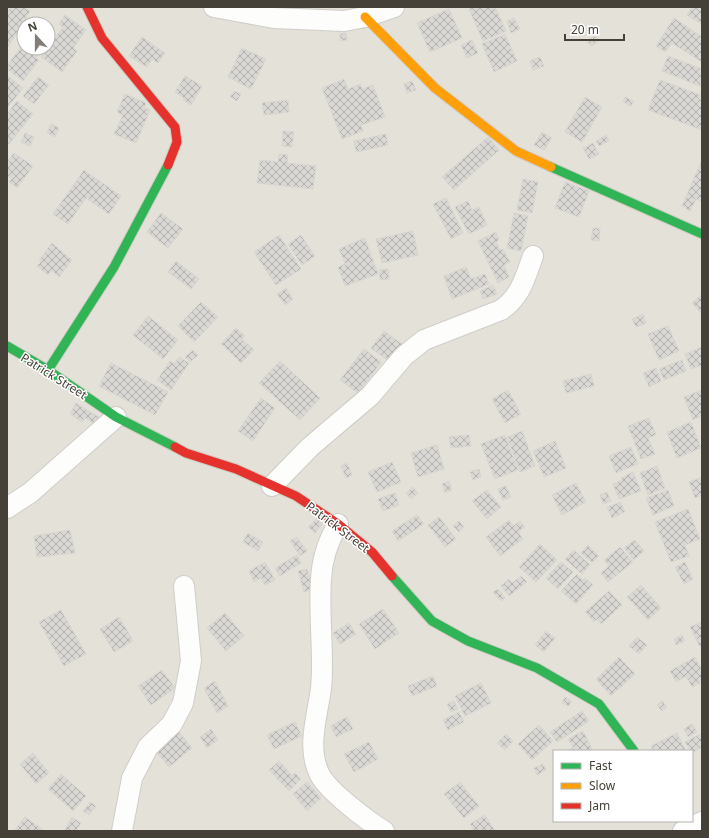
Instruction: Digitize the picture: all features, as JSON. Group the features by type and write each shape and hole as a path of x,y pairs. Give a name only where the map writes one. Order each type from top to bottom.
{"street":[{"path":"48,370 114,267 166,169 177,142 175,127 102,38 90,15 88,7"},
{"path":"214,7 274,18 344,21 365,17 394,7"},
{"path":"365,17 435,88 516,151 556,170 670,218 702,234"},
{"path":"272,486 310,447 370,396 404,356 424,340 502,310 512,302 520,291 533,256"},
{"name":"Patrick Street","path":"7,346 48,370 116,416 186,453 236,469 296,496 338,524 372,552 406,593 432,621 468,641 537,668 567,684 598,704 633,750"},
{"path":"7,508 30,494 116,416"},
{"path":"338,524 327,544 321,578 321,694 315,716 314,755 320,775 328,785 372,823 384,831"},
{"path":"122,831 132,778 148,747 172,724 183,703 191,661 184,586"}],"shaded area":[{"path":"7,7 702,7 702,831 7,831"}],"building":[{"path":"10,7 23,7 30,11 27,16 16,16 16,34 8,47 7,46 7,13"},
{"path":"473,7 495,7 506,31 483,41 469,9"},
{"path":"692,7 702,7 702,24 687,15"},
{"path":"449,9 462,38 430,52 417,23"},
{"path":"65,15 86,30 73,48 77,51 62,72 41,57 56,56 56,37 63,27 59,24"},
{"path":"514,18 520,29 511,33 507,21"},
{"path":"674,18 702,37 702,62 672,43 665,52 656,46"},
{"path":"346,33 347,40 340,41 340,34"},
{"path":"505,34 517,61 494,72 482,44"},
{"path":"594,35 599,40 592,46 587,42"},
{"path":"142,37 165,53 158,63 152,59 147,67 129,56"},
{"path":"472,40 478,53 467,58 461,45"},
{"path":"242,48 266,59 251,89 228,77"},
{"path":"16,54 16,56 38,56 36,58 39,60 23,81 7,69 7,66"},
{"path":"668,56 702,69 700,86 662,71"},
{"path":"540,57 544,66 533,70 530,61"},
{"path":"7,75 23,88 7,108"},
{"path":"185,76 202,86 191,105 175,92"},
{"path":"38,77 49,85 34,104 23,96"},
{"path":"344,79 348,89 361,84 362,89 373,85 385,117 361,125 363,131 342,139 322,88"},
{"path":"660,80 701,95 699,99 702,100 702,130 648,110"},
{"path":"412,81 416,90 407,93 404,84"},
{"path":"234,91 241,94 237,101 230,97"},
{"path":"125,94 146,103 144,108 150,110 136,143 114,134 123,115 117,112"},
{"path":"585,97 602,107 582,142 565,132"},
{"path":"625,97 634,101 631,106 623,102"},
{"path":"288,100 289,112 264,115 262,103"},
{"path":"17,101 33,114 8,145 7,114"},
{"path":"51,124 59,128 55,137 47,133"},
{"path":"283,131 294,132 292,147 282,146"},
{"path":"542,132 552,138 544,150 534,145"},
{"path":"25,133 34,137 30,146 21,142"},
{"path":"386,134 388,145 356,152 354,141"},
{"path":"606,135 609,141 599,146 596,141"},
{"path":"488,137 499,150 454,190 442,177"},
{"path":"593,143 599,154 589,159 583,148"},
{"path":"14,153 33,166 17,188 9,182 12,179 7,175 7,162"},
{"path":"279,154 288,155 287,163 316,166 313,189 257,183 260,160 278,162"},
{"path":"701,162 702,202 696,199 690,211 682,206"},
{"path":"84,170 121,196 109,214 86,198 68,224 53,214"},
{"path":"523,179 538,182 532,213 517,210"},
{"path":"565,182 589,191 579,217 555,208"},
{"path":"446,198 463,233 451,239 433,204"},
{"path":"468,201 472,210 479,207 487,225 469,234 455,207"},
{"path":"161,213 183,229 168,248 147,232"},
{"path":"514,213 528,216 521,251 507,248"},
{"path":"593,228 600,228 599,241 591,240"},
{"path":"413,231 418,255 382,263 376,239"},
{"path":"496,232 499,240 496,242 500,250 503,249 510,262 504,265 509,277 498,283 478,241"},
{"path":"279,235 301,269 276,285 254,252"},
{"path":"301,235 315,256 302,265 288,244"},
{"path":"365,238 378,274 345,286 338,267 345,264 339,249"},
{"path":"52,243 72,260 59,277 51,270 48,275 37,266 41,262 39,260"},
{"path":"176,261 199,279 191,289 168,272"},
{"path":"466,267 471,279 485,274 489,284 452,299 444,276"},
{"path":"388,269 389,279 380,280 379,270"},
{"path":"493,285 497,294 483,299 480,291"},
{"path":"286,288 293,299 285,305 277,294"},
{"path":"702,294 702,314 692,303"},
{"path":"201,302 218,317 194,342 178,326"},
{"path":"643,314 646,323 636,327 632,319"},
{"path":"148,316 178,340 163,359 133,335"},
{"path":"668,326 679,351 659,360 648,334"},
{"path":"236,328 245,336 242,339 254,350 241,363 221,344"},
{"path":"384,331 402,344 389,361 371,348"},
{"path":"702,347 702,365 691,369 685,354"},
{"path":"364,349 381,362 358,393 340,380"},
{"path":"193,350 198,355 190,362 185,357"},
{"path":"179,357 189,363 171,390 157,380 170,361 174,364"},
{"path":"682,360 686,371 664,380 659,369"},
{"path":"280,361 320,398 300,420 259,383"},
{"path":"111,363 168,392 155,415 99,386"},
{"path":"656,368 661,381 649,387 643,373"},
{"path":"591,374 594,386 566,393 563,381"},
{"path":"508,390 521,414 505,423 492,399"},
{"path":"702,390 702,416 693,420 684,397"},
{"path":"261,398 275,408 253,441 238,431"},
{"path":"76,403 100,418 96,425 85,418 82,422 70,414"},
{"path":"649,418 656,435 648,438 655,454 641,459 628,426"},
{"path":"691,422 701,448 677,458 667,432"},
{"path":"522,431 535,466 520,472 507,437"},
{"path":"469,435 471,446 451,448 449,437"},
{"path":"505,435 518,470 495,479 481,444"},
{"path":"555,441 566,468 544,477 533,451"},
{"path":"437,445 444,469 418,477 411,453"},
{"path":"631,447 638,464 616,473 609,456"},
{"path":"392,462 401,482 377,492 368,472"},
{"path":"347,463 352,475 346,478 341,466"},
{"path":"657,466 665,488 648,495 640,473"},
{"path":"479,469 481,477 473,480 470,472"},
{"path":"633,472 641,491 619,499 613,484 622,480 621,478"},
{"path":"702,477 702,495 695,498 689,482"},
{"path":"449,481 452,490 445,493 442,484"},
{"path":"576,483 586,502 562,515 552,495"},
{"path":"506,486 511,497 503,500 498,489"},
{"path":"413,487 418,493 411,499 406,493"},
{"path":"487,490 501,507 487,519 472,501"},
{"path":"668,490 674,506 653,515 646,498"},
{"path":"607,492 611,501 603,504 600,495"},
{"path":"395,493 399,505 383,511 378,499"},
{"path":"621,502 625,512 612,518 607,507"},
{"path":"688,509 700,539 685,545 689,556 671,562 655,522"},
{"path":"417,515 424,524 398,541 392,531"},
{"path":"439,517 456,539 445,547 428,525"},
{"path":"317,518 323,523 315,533 308,527"},
{"path":"509,520 513,526 520,521 525,527 518,532 523,539 500,556 486,537"},
{"path":"459,521 464,527 459,532 453,526"},
{"path":"70,530 75,553 37,557 34,536"},
{"path":"248,533 263,542 258,551 243,542"},
{"path":"297,537 307,551 300,556 290,541"},
{"path":"635,540 644,551 634,560 624,548"},
{"path":"540,544 557,560 536,582 519,567"},
{"path":"588,545 599,556 592,563 581,553"},
{"path":"620,547 633,562 608,582 601,573 609,566 604,560"},
{"path":"574,550 590,565 582,574 565,559"},
{"path":"297,555 301,563 280,576 275,568"},
{"path":"265,562 275,580 265,585 261,578 254,582 249,571"},
{"path":"561,562 573,572 558,589 546,578"},
{"path":"685,562 693,579 684,584 675,567"},
{"path":"307,569 313,589 304,592 298,571"},
{"path":"577,574 583,580 585,578 593,585 576,604 561,591"},
{"path":"521,576 527,582 509,596 501,586 509,579 512,583"},
{"path":"641,585 661,608 648,620 627,597"},
{"path":"498,589 505,598 501,601 493,592"},
{"path":"609,591 622,605 601,624 597,619 594,622 585,612"},
{"path":"383,609 399,633 375,649 359,624"},
{"path":"61,610 86,654 64,666 39,622"},
{"path":"225,613 244,636 226,651 207,628"},
{"path":"119,617 133,641 114,652 100,629"},
{"path":"702,622 702,646 700,647 690,627"},
{"path":"349,623 356,634 340,644 333,633"},
{"path":"546,631 555,638 544,652 535,645"},
{"path":"682,635 685,641 676,645 674,639"},
{"path":"637,637 647,645 639,654 629,646"},
{"path":"619,657 635,674 611,696 596,679"},
{"path":"695,657 702,670 702,682 692,687 686,676 676,682 670,671"},
{"path":"162,670 175,688 151,705 138,686"},
{"path":"433,676 437,686 412,696 408,686"},
{"path":"215,681 228,706 217,713 204,688"},
{"path":"481,683 491,703 465,716 455,696"},
{"path":"565,697 571,701 569,706 562,703"},
{"path":"454,701 458,709 451,712 447,704"},
{"path":"662,701 667,707 662,711 657,705"},
{"path":"582,711 589,721 557,742 550,732"},
{"path":"459,712 464,722 448,730 443,720"},
{"path":"347,717 353,729 336,737 331,726"},
{"path":"295,722 302,736 274,749 267,735"},
{"path":"692,724 697,732 688,737 684,729"},
{"path":"539,725 553,741 532,760 518,744"},
{"path":"177,729 192,748 169,767 154,749"},
{"path":"211,729 218,740 207,748 200,737"},
{"path":"583,731 592,750 568,750 573,748 568,739"},
{"path":"677,733 686,750 653,750 651,746"},
{"path":"702,733 702,747 693,752 693,750 690,750 685,742"},
{"path":"506,734 513,741 505,750 497,743"},
{"path":"369,742 378,759 354,772 344,754"},
{"path":"33,753 49,773 36,784 20,764"},
{"path":"279,761 292,775 295,773 301,779 289,791 269,770"},
{"path":"543,764 546,770 537,775 534,768"},
{"path":"61,774 86,796 73,811 48,789"},
{"path":"307,782 321,798 307,811 293,794"},
{"path":"460,782 479,806 464,818 444,794"},
{"path":"90,802 96,806 89,815 83,811"},
{"path":"485,815 495,831 474,831 470,824"},
{"path":"25,817 42,829 40,831 14,831"},
{"path":"72,817 81,823 76,831 64,831"}],"traffic: fast":[{"path":"48,370 114,267 168,165"},
{"path":"551,167 702,234"},
{"path":"7,346 48,370 116,417 175,447"},
{"path":"392,576 432,621 468,641 537,668 599,704 633,750"}],"traffic: slow":[{"path":"365,17 435,88 516,151 551,167"}],"traffic: jam":[{"path":"87,7 102,38 175,127 177,142 168,165"},
{"path":"175,447 186,453 236,469 296,496 338,524 372,552 392,576"}]}
